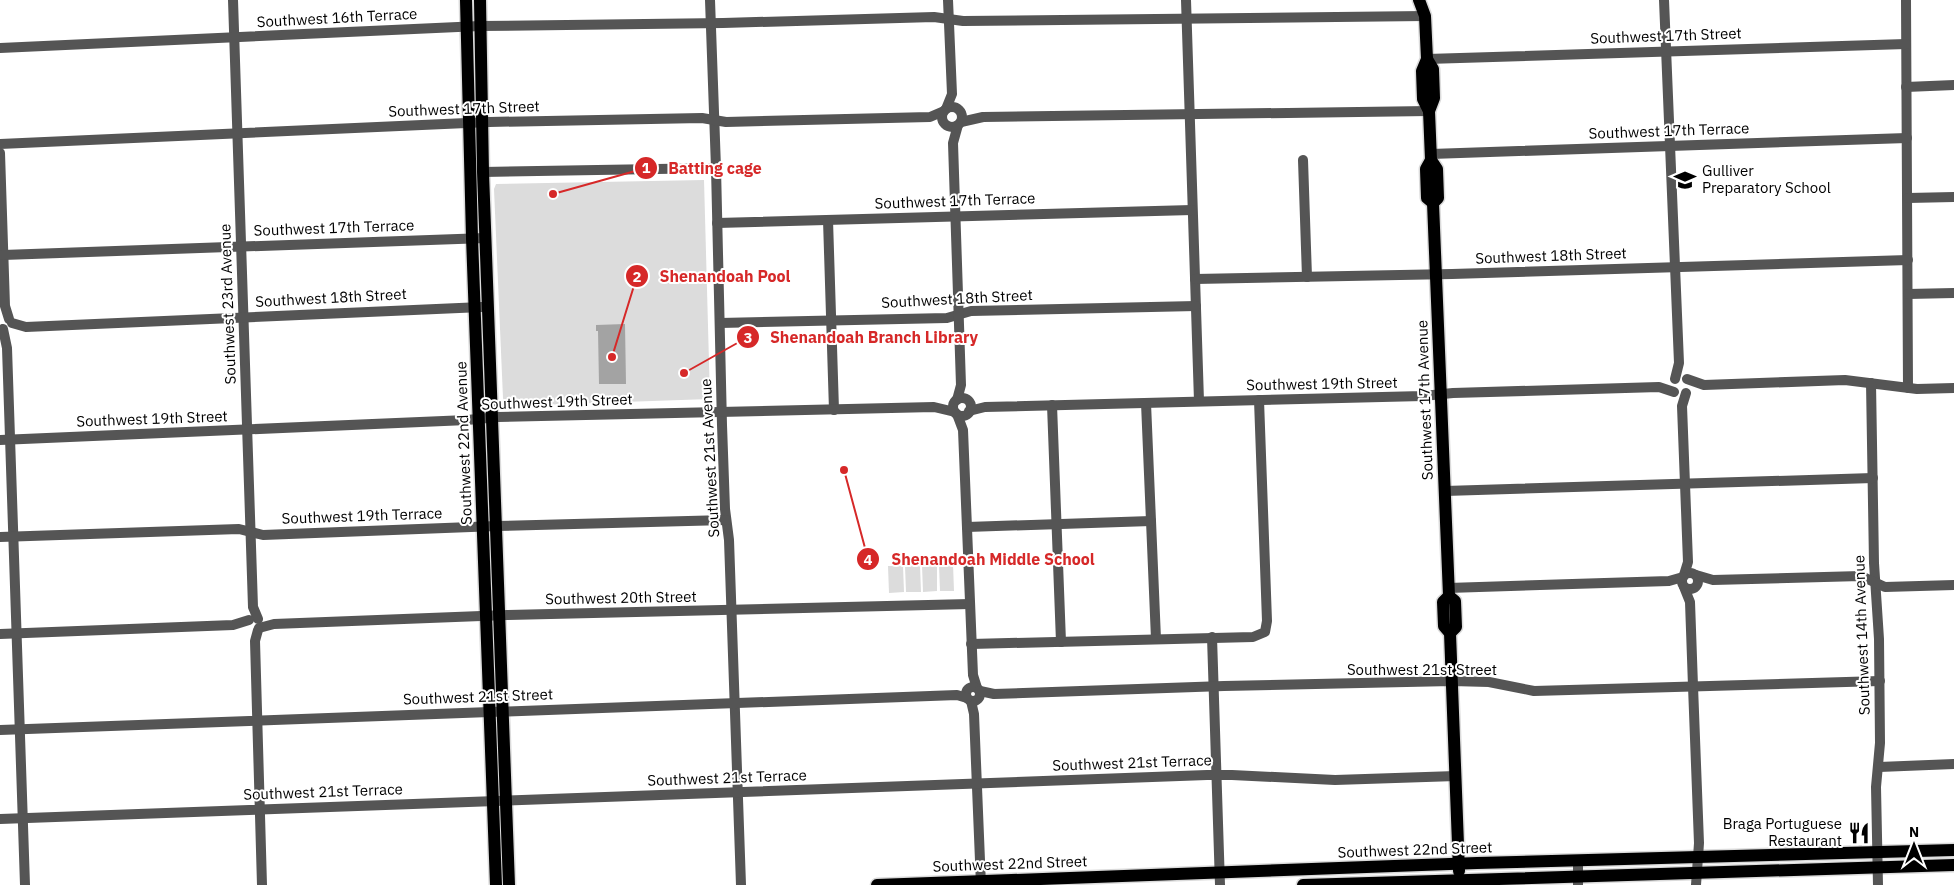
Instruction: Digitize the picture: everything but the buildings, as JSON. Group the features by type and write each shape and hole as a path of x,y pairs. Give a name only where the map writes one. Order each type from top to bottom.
{"main road":[{"name":"Southwest 22nd Avenue","path":"466,0 474,307 484,526 496,885"},
{"name":"Southwest 22nd Avenue","path":"480,0 483,172 509,885"},
{"name":"Southwest 17th Avenue","path":"1419,0 1425,16 1427,59 1422,71 1422,99 1429,111 1431,157 1426,169 1427,198 1433,203 1448,592 1443,602 1444,626 1450,633 1460,882"},
{"name":"Southwest 17th Avenue","path":"1425,16 1430,0"},
{"name":"Southwest 22nd Street","path":"877,885 1220,879 1459,864 1954,850"},
{"name":"Southwest 22nd Street","path":"1303,885 1697,879 1878,867 1954,865"}],"street":[{"name":"Southwest 23rd Avenue","path":"232,0 262,885"},
{"name":"Southwest 21st Avenue","path":"710,0 718,223 722,412 726,520 729,540 741,885"},
{"path":"948,0 952,94 945,117 953,144 958,315 961,385 964,404 963,430 973,678 972,695 981,883"},
{"path":"1186,0 1199,401"},
{"path":"1664,0 1679,363 1671,386 1681,392 1704,385 1845,380 1908,388 1954,388"},
{"path":"1906,0 1908,388"},
{"name":"Southwest 16th Terrace","path":"0,48 480,26 711,23 934,17 963,21 1425,16"},
{"name":"Southwest 17th Street","path":"1427,59 1906,44"},
{"path":"1906,87 1954,85"},
{"path":"952,94 960,117 953,144"},
{"path":"945,117 952,106 960,117"},
{"path":"960,117 1429,111"},
{"path":"945,117 952,127 960,117"},
{"name":"Southwest 17th Street","path":"0,144 482,122 702,118 726,122 945,117"},
{"name":"Southwest 17th Terrace","path":"1431,157 1907,138"},
{"path":"0,153 7,348 5,440 13,537 25,885"},
{"path":"1303,160 1307,277"},
{"path":"483,172 716,168"},
{"path":"1908,198 1954,197"},
{"name":"Southwest 17th Terrace","path":"718,223 1192,210"},
{"path":"828,220 834,410"},
{"name":"Southwest 17th Terrace","path":"3,255 486,238"},
{"name":"Southwest 18th Street","path":"1195,280 1908,260"},
{"path":"1908,294 1954,293"},
{"name":"Southwest 18th Street","path":"5,322 26,327 488,306"},
{"name":"Southwest 18th Street","path":"720,323 947,318 971,311 1196,306"},
{"path":"1679,363 1690,385 1681,392"},
{"path":"1674,380 1680,376 1704,385"},
{"name":"Southwest 19th Street","path":"1659,387 1674,380"},
{"name":"Southwest 14th Avenue","path":"1871,383 1875,581 1879,620 1880,681 1880,743 1876,788 1879,852 1878,885"},
{"name":"Southwest 19th Street","path":"5,440 492,418 834,410 934,407 964,404 986,407 1423,396 1659,387 1681,392"},
{"path":"1681,392 1690,581 1699,857 1697,879"},
{"path":"971,644 1253,637 1262,634 1266,630 1259,400"},
{"path":"1146,403 1156,639"},
{"path":"963,430 953,406 964,404"},
{"path":"1052,405 1061,642"},
{"name":"Southwest 19th Street","path":"934,407 956,413"},
{"path":"1445,491 1873,478"},
{"name":"Southwest 19th Terrace","path":"0,537 239,529 263,535 484,526 726,520"},
{"path":"967,527 1151,521"},
{"path":"1448,592 1669,581 1861,576 1885,587 1954,585"},
{"name":"Southwest 20th Street","path":"0,634 487,616 970,604"},
{"path":"1212,637 1220,879"},
{"name":"Southwest 21st Street","path":"0,730 1213,686 1489,682 1534,691 1880,681"},
{"path":"1879,767 1954,764"},
{"name":"Southwest 21st Terrace","path":"0,819 1216,775 1354,780 1456,776"},
{"path":"1578,862 1578,880"}],"shaded area":[{"path":"704,180 710,399 505,406 503,398 494,189 496,184"},
{"path":"625,324 626,384 599,384 598,331 596,331 596,325"},
{"path":"953,564 954,591 940,591 939,565"},
{"path":"920,565 921,592 906,592 905,566"},
{"path":"922,565 937,565 937,591 923,592"},
{"path":"888,566 903,566 904,592 889,593"}],"place":[{"name":"Gulliver Preparatory School","path":"1685,180"},
{"name":"Batting cage","path":"553,194"},
{"name":"Shenandoah Pool","path":"612,357"},
{"name":"Shenandoah Branch Library","path":"684,373"},
{"name":"Shenandoah Middle School","path":"844,470"},
{"name":"Braga Portuguese Restaurant","path":"1859,833"}]}
